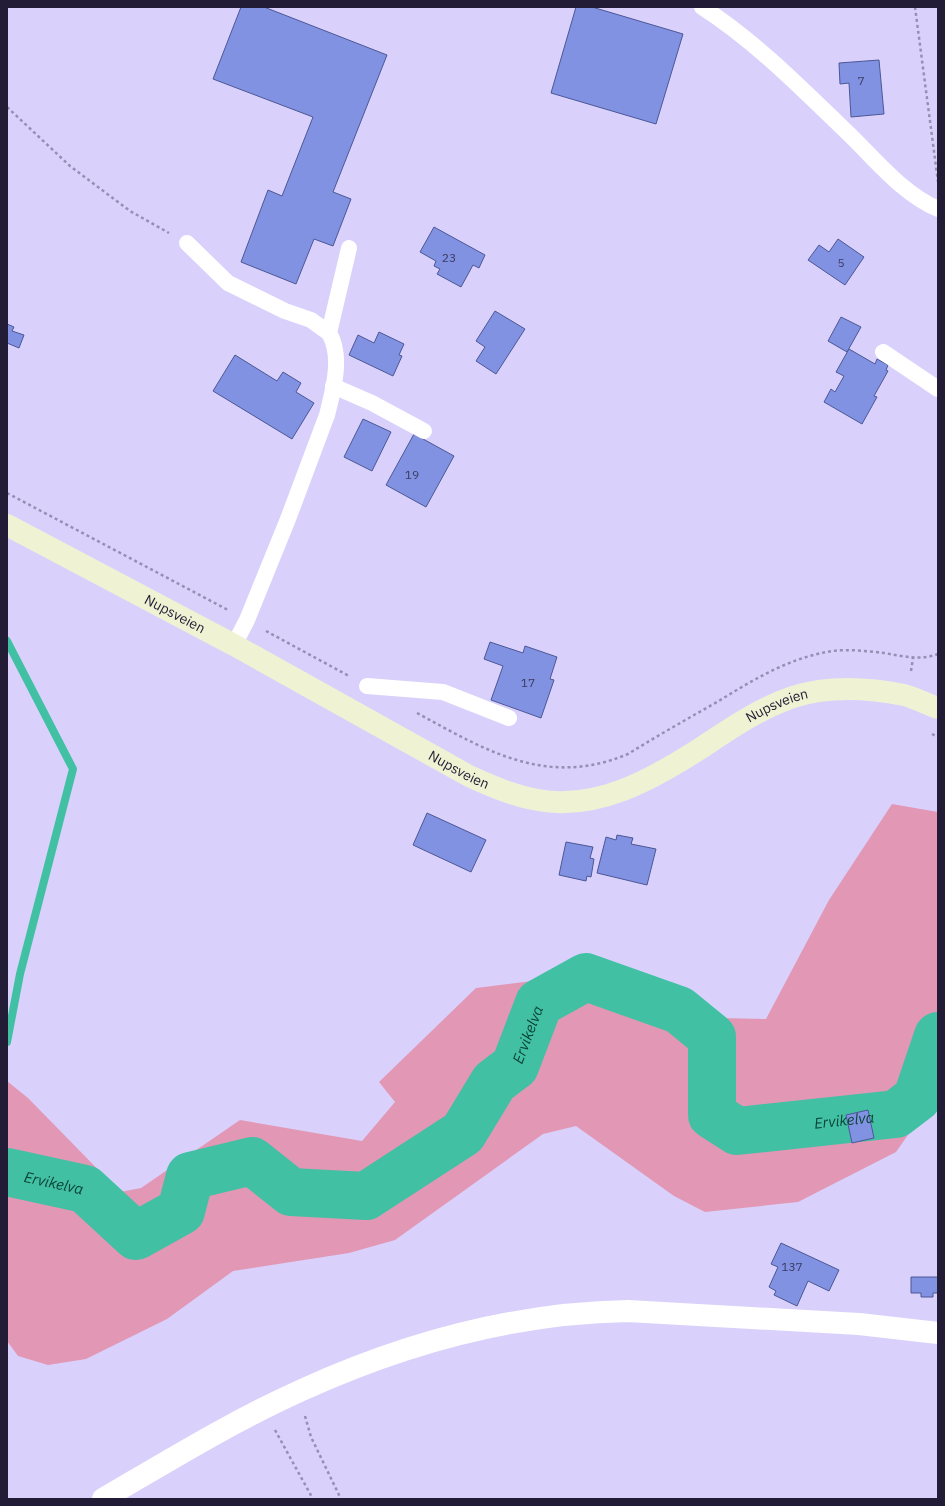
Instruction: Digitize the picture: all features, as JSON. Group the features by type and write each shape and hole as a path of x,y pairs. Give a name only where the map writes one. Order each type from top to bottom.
{"main road":[{"name":"Nupsveien","path":"7,525 234,645 470,776 494,787 518,795 552,802 592,799 641,783 750,717 776,704 813,692 840,689 905,696 938,708"}],"street":[{"path":"103,1499 203,1441 302,1390 379,1360 469,1331 526,1319 592,1312 628,1311 859,1324 938,1333"}],"lane":[{"path":"702,7 761,52 902,186 938,209"},
{"path":"187,243 228,283 285,311 311,320 329,333 334,341 333,386 327,415 315,450 247,620 234,645"},
{"path":"329,333 349,248"},
{"path":"884,352 938,389"},
{"path":"333,386 372,403 424,431"},
{"path":"367,686 443,692 509,718"}],"path":[{"path":"915,7 938,182"},
{"path":"7,106 70,166 130,211 187,243"},
{"path":"7,493 247,620 367,686"},
{"path":"414,712 468,741 499,755 538,765 580,768 611,761 628,754 756,678 788,663 818,654 835,651 884,653 913,658 928,657 938,654"},
{"path":"302,1390 304,1413 311,1437 341,1499"},
{"path":"263,1410 313,1499"}],"shaded area":[{"path":"892,804 938,812 938,1092 896,1152 798,1202 705,1212 674,1196 576,1126 543,1134 395,1240 349,1253 233,1271 167,1319 86,1359 48,1365 18,1356 7,1341 7,1081 28,1098 120,1192 141,1188 240,1120 362,1141 395,1102 379,1082 476,988 557,978 677,1017 766,1019 829,900"}],"building":[{"path":"241,7 264,7 387,55 333,192 351,199 333,246 314,239 296,284 241,262 268,190 282,196 313,117 213,79"},
{"path":"576,7 592,7 683,34 656,124 551,93"},
{"path":"879,60 884,114 851,117 849,83 840,84 839,63"},
{"path":"434,227 485,255 479,268 473,265 461,287 437,274 440,269 434,266 436,261 420,252"},
{"path":"838,239 864,257 845,285 808,260 819,245 829,252"},
{"path":"495,311 525,329 496,374 476,361 485,347 476,341"},
{"path":"841,317 861,327 847,352 828,341"},
{"path":"7,324 14,327 12,331 24,335 19,348 7,343"},
{"path":"379,332 404,344 399,355 402,356 393,376 349,355 358,335 374,343"},
{"path":"849,349 875,364 877,359 888,365 886,370 888,371 874,396 877,397 862,424 824,402 831,389 835,392 844,376 836,372"},
{"path":"235,355 277,381 283,372 301,383 296,392 314,403 292,439 213,391"},
{"path":"363,419 391,432 372,471 344,457"},
{"path":"414,434 454,456 426,507 386,485"},
{"path":"490,642 523,653 525,646 557,657 550,679 554,680 541,718 491,700 503,666 484,659"},
{"path":"427,813 486,840 471,872 413,845"},
{"path":"617,835 633,838 631,844 656,849 647,885 597,873 606,837 616,840"},
{"path":"566,842 593,847 590,858 594,859 591,877 587,876 586,881 559,875"},
{"path":"868,1110 874,1138 852,1143 846,1115"},
{"path":"781,1243 839,1270 829,1291 808,1281 797,1306 774,1295 776,1291 769,1287 778,1267 771,1264"},
{"path":"911,1277 938,1277 938,1293 933,1293 933,1297 921,1297 921,1293 911,1293"}],"waterway":[{"path":"7,641 73,769 20,974 7,1042"},
{"name":"Ervikelva","path":"7,1172 85,1189 136,1236 181,1211 190,1176 252,1161 291,1192 366,1196 463,1133 494,1082 515,1066 539,1003 586,977 679,1010 712,1037 712,1115 737,1131 896,1114 917,1098 938,1036"}]}
